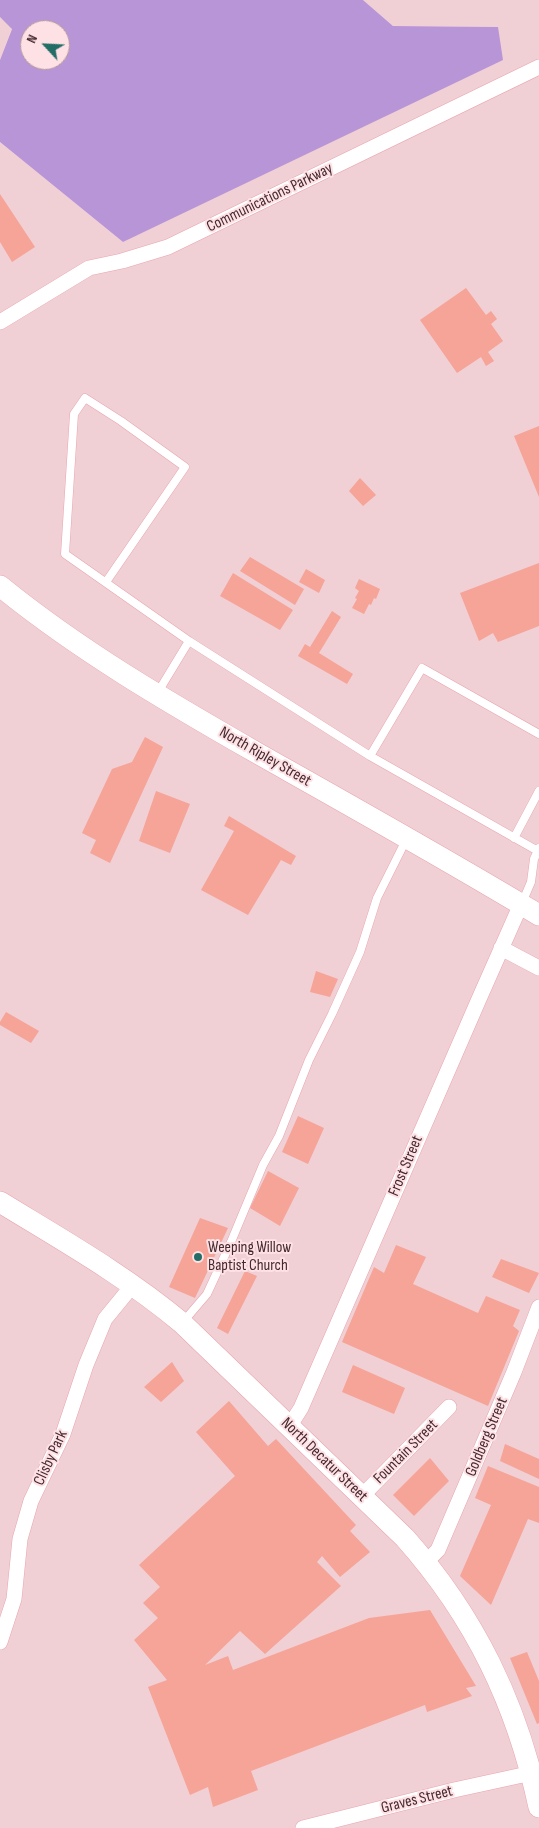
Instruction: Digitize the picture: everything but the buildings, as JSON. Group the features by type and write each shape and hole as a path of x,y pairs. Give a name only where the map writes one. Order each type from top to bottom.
{"street":[{"name":"Communications Parkway","path":"0,322 89,268 122,261 168,247 539,67"},
{"name":"North Ripley Street","path":"0,586 30,611 157,694 530,910"},
{"name":"Frost Street","path":"289,1427 301,1408 501,948 530,910"},
{"path":"501,948 539,968"},
{"name":"North Decatur Street","path":"0,1202 81,1252 156,1302 182,1323 405,1538 426,1562 455,1602 478,1640 511,1708 532,1773 539,1807"},
{"name":"Clisby Park","path":"0,1642 14,1599 18,1548 28,1510 40,1480 63,1434 86,1365 105,1319 132,1286"},
{"name":"Goldberg Street","path":"426,1562 438,1550 536,1327 539,1307"},
{"name":"Fountain Street","path":"362,1496 449,1407"},
{"name":"Graves Street","path":"303,1828 532,1773"}],"lane":[{"path":"106,582 185,467 85,398 74,414 64,554 189,641 370,756 538,850 534,859 530,910"},
{"path":"157,694 189,641"},
{"path":"370,756 422,668 539,734"},
{"path":"514,838 539,791"},
{"path":"182,1323 207,1294 263,1165 279,1136 309,1060 360,952 377,898 406,838"},
{"path":"532,882 539,876"}],"shaded area":[{"path":"0,0 363,0 393,26 498,27 503,60 123,242 0,142 0,60 12,29 0,17"},
{"path":"363,0 539,0 539,1828 0,1828 0,142 123,242 498,27 393,26"},
{"path":"0,17 12,28 0,60"}],"place":[{"name":"Weeping Willow Baptist Church","path":"198,1257"}]}
